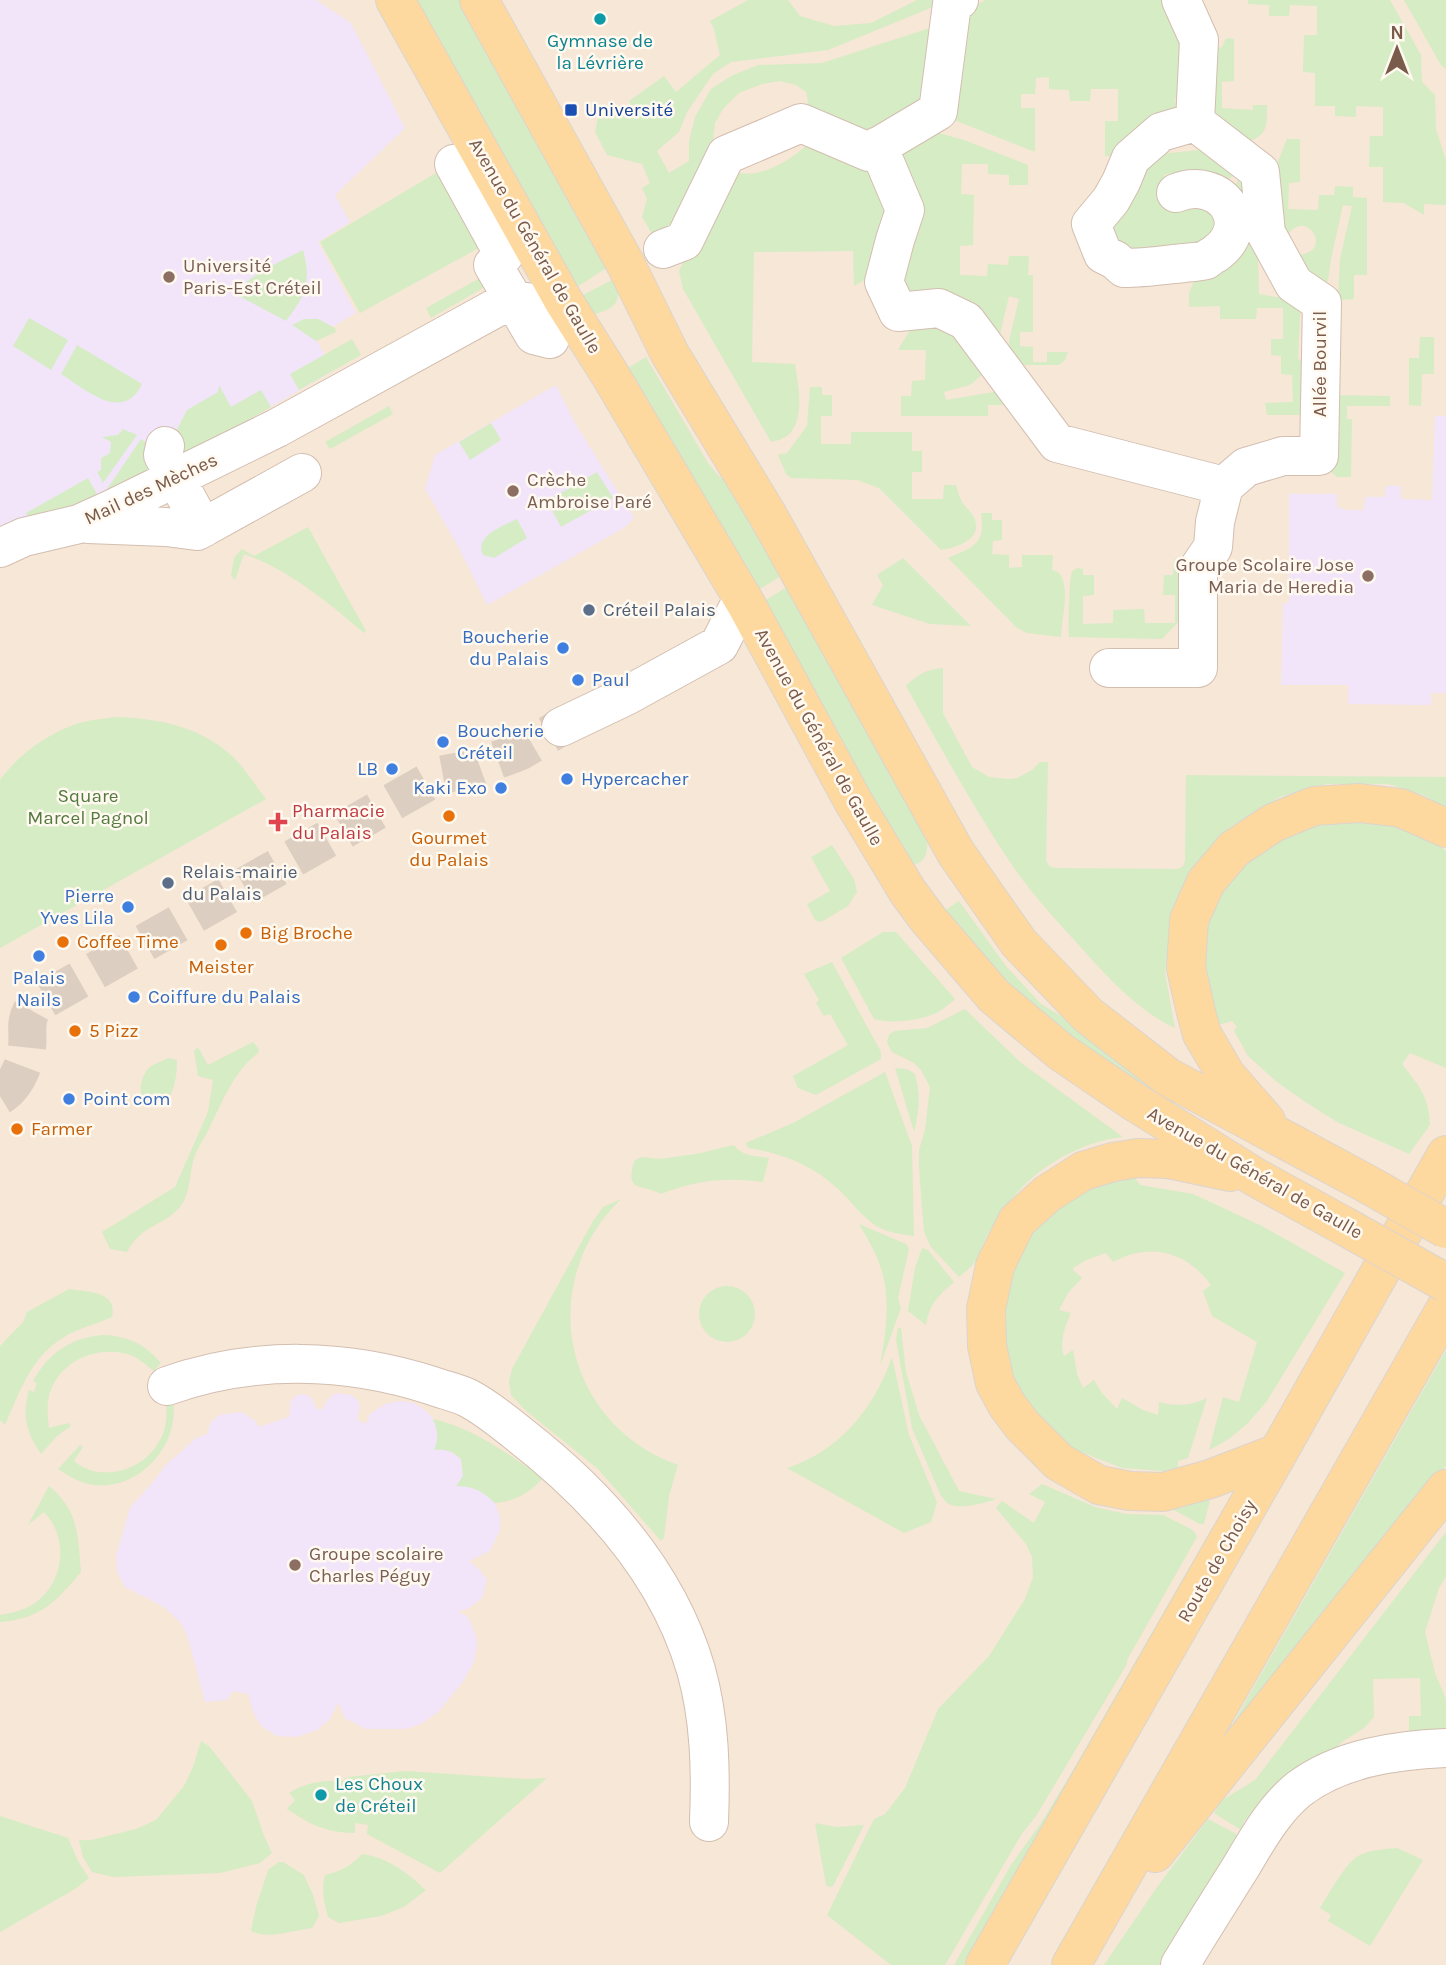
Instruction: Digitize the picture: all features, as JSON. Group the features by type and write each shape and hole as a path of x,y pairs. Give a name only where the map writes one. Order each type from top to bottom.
{"main road":[{"name":"Avenue du Général de Gaulle","path":"395,0 563,300 746,604 853,802 908,892 928,919 994,996 1061,1052 1133,1101 1255,1177 1446,1283"},
{"name":"Avenue du Général de Gaulle","path":"479,0 626,265 670,354 768,514 956,853 1019,943 1088,1015 1168,1077 1446,1229"},
{"path":"1284,1140 1226,1076 1202,1034 1186,968 1189,920 1206,882 1234,849 1273,824 1314,806 1359,803 1401,808 1446,828"},
{"path":"908,892 956,853"},
{"name":"Route de Choisy","path":"985,1965 1446,1155"},
{"path":"1255,1177 1168,1159 1147,1158 1113,1161 1083,1171 1047,1194 1017,1221 995,1266 986,1309 987,1346 995,1383 1021,1425 1059,1462 1099,1485 1130,1491 1163,1492 1210,1479 1278,1453"},
{"path":"1079,1950 1446,1308"},
{"path":"1079,1950 1446,1489"}],"street":[{"path":"663,249 684,241 726,155 801,123 869,152 938,111 952,4 959,0"},
{"path":"1176,193 1187,188 1197,188 1214,192 1223,198 1232,209 1233,232 1225,246 1206,260 1142,268 1124,268 1103,254 1091,224 1111,200 1131,158 1161,132 1195,122 1199,40 1181,0"},
{"name":"Allée Bourvil","path":"1195,122 1260,172 1266,233 1294,284 1322,303 1319,456 1283,456 1246,467 1224,486"},
{"path":"878,146 905,210 884,282 898,312 939,308 966,321 1057,443 1224,486 1215,522 1213,547 1198,569 1198,668 1109,668"},
{"path":"454,164 504,255 493,265 534,335 551,323"},
{"name":"Mail des Mèches","path":"0,548 24,537 79,524 170,462 287,415 513,299"},
{"path":"79,524 166,527 197,531 305,478 287,415"},
{"path":"170,462 203,528"},
{"path":"561,727 626,696 719,645 737,610"},
{"path":"167,1386 198,1376 257,1367 298,1363 360,1367 417,1381 468,1398 529,1442 566,1474 622,1532 662,1592 678,1623 695,1668 704,1704 709,1747 709,1822"},
{"path":"1180,1965 1256,1842 1277,1813 1299,1790 1323,1774 1366,1758 1446,1748"}],"shaded area":[{"path":"0,0 1446,0 1446,1965 0,1965"},
{"name":"Université Paris-Est Créteil","path":"0,0 316,0 351,23 405,128 335,195 350,222 318,242 356,313 315,337 333,371 177,461 0,538"},
{"path":"556,385 575,423 634,518 624,528 487,605 460,550 425,489 435,455"},
{"name":"Groupe Scolaire Jose Maria de Heredia","path":"1435,416 1446,416 1446,693 1431,693 1431,705 1348,704 1348,685 1281,685 1283,603 1289,603 1289,494 1337,494 1337,507 1346,510 1364,510 1365,497 1385,497 1386,486 1401,486 1401,499 1432,500"},
{"name":"Groupe scolaire Charles Péguy","path":"336,1393 352,1395 357,1400 360,1405 357,1420 366,1424 370,1414 385,1404 401,1401 414,1403 425,1410 433,1419 438,1431 438,1441 444,1449 461,1459 463,1476 495,1503 500,1516 500,1530 490,1551 469,1561 487,1580 482,1598 468,1609 458,1611 468,1617 476,1636 474,1662 462,1683 438,1712 421,1724 405,1729 366,1729 345,1718 338,1703 330,1719 317,1730 296,1737 277,1736 261,1726 248,1694 233,1691 227,1700 205,1702 187,1635 179,1621 164,1607 125,1587 117,1572 116,1556 130,1508 165,1466 196,1438 207,1434 211,1422 219,1415 242,1412 259,1427 289,1417 291,1400 299,1394 308,1395 316,1409 322,1410 327,1400"}],"green space":[{"path":"414,0 461,0 611,265 577,287"},
{"path":"748,0 788,0 800,16 834,26 871,23 917,0 946,0 828,50 731,62 713,74 687,112 679,132 657,151 669,173 689,161 689,141 695,117 711,89 731,76 758,65 822,63 933,27 931,95 879,137 805,115 808,101 806,92 796,85 780,81 762,84 739,93 723,109 715,123 715,156 677,235 652,234 642,217 647,199 642,188 650,183 642,164 607,155 595,132 599,112 639,119 629,101 664,76 676,92 720,55 710,21"},
{"path":"985,0 1171,0 1182,22 1187,95 1176,96 1175,102 1185,103 1115,156 1105,156 1105,121 1118,121 1118,89 1091,89 1090,101 1070,101 1069,90 1049,89 1049,77 1036,78 1035,94 1021,94 1021,108 1035,108 1035,152 944,116 969,9"},
{"path":"1248,0 1390,0 1421,55 1422,82 1435,95 1436,129 1446,160 1446,205 1424,204 1424,215 1404,203 1383,202 1383,167 1369,167 1370,136 1383,136 1383,107 1356,106 1356,117 1335,116 1335,106 1315,106 1315,73 1303,72 1304,35 1317,35 1317,6 1290,5 1289,16 1269,16 1269,5 1248,4"},
{"path":"1404,0 1446,0 1446,69 1441,65"},
{"path":"1226,38 1234,39 1234,81 1222,82 1222,108 1253,110 1253,105 1267,105 1264,131 1242,144 1214,129 1212,49 1222,47"},
{"path":"924,129 964,140 1028,165 1028,185 1009,185 1009,175 988,174 988,164 962,164 961,194 974,195 973,245 960,246 960,275 987,276 988,264 1008,265 1009,256 1029,256 1028,275 1033,275 1033,332 1020,332 1020,346 1033,347 1033,362 1047,362 1047,352 1068,352 1059,365 1011,365 1009,341 1019,299 1009,296 998,343 899,285 893,149"},
{"path":"814,139 870,161 893,191 868,278 854,286 853,251 754,252 752,362 795,364 799,392 799,412 793,429 785,437 771,442 683,289 679,271 724,178 733,174 756,173 773,168"},
{"path":"1287,139 1300,139 1300,182 1289,183 1288,209 1318,210 1319,195 1334,195 1335,186 1353,187 1353,197 1367,198 1367,275 1354,275 1354,299 1341,300 1338,295 1340,259 1352,206 1343,205 1328,280 1324,286 1315,288 1299,255 1310,252 1315,246 1313,232 1300,226 1293,229 1286,239 1269,184"},
{"path":"1200,150 1231,171 1232,176 1221,187 1179,183 1173,173 1164,175 1164,182 1213,197 1219,248 1110,253 1114,210 1149,155"},
{"path":"446,167 488,243 360,313 320,242"},
{"path":"1238,180 1250,191 1257,230 1259,294 1301,297 1298,359 1309,362 1309,415 1267,415 1265,403 1293,402 1292,375 1281,374 1281,356 1271,355 1271,339 1283,339 1283,308 1257,308 1256,319 1220,319 1220,306 1189,307 1189,293"},
{"path":"303,250 307,280 298,304 286,321 235,294 257,274"},
{"path":"487,274 492,283 431,318 426,308"},
{"path":"616,278 616,302 608,309 594,314 581,296"},
{"path":"935,313 984,373 970,385 944,392 946,400 1000,391 1011,405 988,405 988,416 901,416 901,396 911,396 912,381 925,380 926,350 898,350 914,323"},
{"path":"29,318 68,340 51,370 13,346"},
{"path":"304,319 318,319 335,328 336,332 316,341 292,325"},
{"path":"1420,337 1434,337 1434,374 1422,374 1421,406 1409,405 1409,358 1419,358"},
{"path":"352,339 361,355 299,390 290,374"},
{"path":"77,345 142,384 134,396 125,401 103,400 61,374"},
{"path":"646,357 708,463 742,496 786,573 750,595 623,371"},
{"path":"219,385 231,407 261,390 271,407 177,461 169,445 187,410 218,392"},
{"path":"810,387 822,387 822,395 832,395 832,416 821,416 821,444 851,444 851,432 912,432 912,451 922,451 922,472 912,472 912,499 943,499 944,485 956,485 962,502 975,520 975,533 971,538 960,545 941,550 879,488 857,480 791,478 786,474 778,455 787,453 807,426"},
{"path":"1330,395 1390,396 1390,406 1347,406 1347,419 1352,419 1351,477 1337,477 1329,470"},
{"path":"389,406 393,414 330,449 325,442"},
{"path":"491,423 501,440 470,460 459,442"},
{"path":"123,429 137,435 103,483 97,472 101,470 101,458 110,453 111,442 102,437 118,435"},
{"path":"141,439 159,450 161,471 112,498 107,489"},
{"path":"597,472 613,498 561,527 547,501"},
{"path":"88,478 102,503 34,527 26,513"},
{"path":"981,513 992,513 992,520 1002,520 1002,540 993,541 992,554 1009,555 1009,568 1022,567 1022,555 1053,555 1052,570 1058,572 1062,578 1065,594 1061,637 1027,633 1017,628 948,558 976,543 981,532"},
{"path":"517,519 527,538 494,558 483,555 481,548 486,537"},
{"path":"308,527 366,631 364,633 307,588 260,560 244,554 235,580 231,576 234,558 242,549 254,556"},
{"path":"903,558 971,626 930,624 872,605 883,585 877,575"},
{"path":"1174,559 1188,559 1186,614 1162,639 1069,637 1071,576 1072,571 1077,568 1083,569 1083,575 1094,575 1094,595 1083,596 1083,624 1113,623 1113,610 1144,609 1145,623 1175,623 1175,595 1163,595 1164,575 1173,575"},
{"path":"792,584 927,841 925,857 912,866 756,606"},
{"path":"943,668 943,713 972,767 989,777 1008,779 1017,778 1040,762 1048,762 1046,860 1049,866 1054,868 1178,869 1183,866 1186,775 1446,777 1446,808 1423,795 1388,784 1327,784 1280,797 1230,827 1199,868 1172,918 1165,973 1175,1028 1138,1005 1105,974 1036,897 996,840 906,686 923,673"},
{"name":"Square Marcel Pagnol","path":"115,717 168,723 201,735 231,755 266,799 0,948 0,780 24,754 54,734 81,723"},
{"path":"1353,815 1402,824 1437,843 1446,851 1446,1068 1410,1053 1402,1064 1425,1099 1430,1125 1409,1154 1337,1122 1277,1082 1248,1056 1234,1031 1237,1027 1232,1021 1218,1025 1202,955 1210,919 1229,879 1263,847 1307,824"},
{"path":"832,845 854,879 857,892 848,906 821,922 815,920 807,904 830,891 811,857"},
{"path":"959,901 1006,966 1041,1004 1078,1026 1181,1108 1180,1112 1056,1031 989,971 941,913"},
{"path":"883,932 896,932 955,999 939,1012 921,1018 905,1021 874,1019 841,958"},
{"path":"832,962 881,1052 881,1059 816,1095 798,1088 793,1076 848,1045 830,1014 824,1016 816,1003 819,1000 804,974"},
{"path":"965,1009 1020,1062 1123,1137 1088,1145 1038,1173 1011,1199 987,1235 972,1266 959,1277 931,1247 924,1232 919,1150 925,1130 930,1087 921,1070 914,1063 892,1052 887,1043 889,1035 894,1031 927,1028"},
{"path":"253,1042 259,1049 258,1053 235,1079 197,1151 183,1203 166,1219 139,1236 127,1252 110,1249 102,1232 175,1187 208,1112 213,1080 198,1076 194,1051 198,1047 208,1065"},
{"path":"168,1058 177,1060 172,1093 160,1107 146,1104 141,1089 144,1074 151,1066"},
{"path":"895,1068 907,1069 915,1074 919,1103 914,1132"},
{"path":"885,1072 912,1146 914,1236 881,1229 817,1173 784,1157 748,1148 746,1143 793,1123"},
{"path":"734,1145 746,1154 769,1158 763,1182 711,1181 661,1194 633,1183 634,1161 641,1157 659,1159"},
{"path":"1131,1173 1140,1185 1193,1194 1262,1226 1345,1273 1267,1401 1248,1423 1229,1439 1209,1450 1223,1397 1239,1402 1257,1342 1212,1316 1203,1291 1211,1285 1201,1273 1179,1258 1166,1253 1140,1252 1113,1262 1106,1253 1073,1268 1082,1278 1068,1293 1059,1310 1071,1313 1062,1345 1064,1356 1073,1350 1077,1374 1083,1388 1094,1380 1117,1409 1122,1398 1158,1415 1159,1402 1183,1405 1207,1398 1188,1458 1178,1461 1178,1468 1164,1471 1122,1468 1076,1450 1036,1420 1009,1369 1002,1327 1008,1281 1021,1247 1058,1204 1098,1179"},
{"path":"621,1199 594,1233 577,1270 570,1309 574,1348 586,1385 608,1418 639,1445 678,1465 669,1496 664,1538 661,1541 598,1469 525,1410 511,1395 509,1381 512,1369 593,1221 603,1207"},
{"path":"859,1224 906,1244 909,1249 898,1298 901,1308 880,1366 887,1301 877,1258"},
{"path":"922,1248 928,1250 954,1282 935,1301 926,1325 908,1311 915,1268"},
{"path":"721,1286 733,1286 747,1294 755,1308 753,1325 747,1334 733,1342 721,1342 704,1330 699,1320 699,1308 711,1291"},
{"path":"69,1289 100,1294 110,1302 113,1308 112,1317 71,1333 47,1350 23,1384 5,1425 0,1420 0,1346 23,1322 27,1312"},
{"path":"898,1328 901,1328 906,1372 919,1415 959,1491 996,1499 979,1504 954,1506 941,1496 912,1428 896,1340"},
{"path":"108,1335 138,1343 161,1363 154,1371 131,1355 101,1352 77,1360 67,1367 52,1388 48,1401 48,1418 49,1428 69,1423 71,1426 57,1436 41,1454 29,1431 26,1416 29,1390 34,1392 37,1383 33,1381 47,1361 64,1347 84,1338"},
{"path":"1446,1350 1446,1466 1203,1776"},
{"path":"892,1357 909,1435 937,1502 931,1522 904,1533 787,1468 823,1451 853,1425 875,1393"},
{"path":"173,1400 174,1417 170,1433 163,1448 141,1472 111,1485 94,1485 58,1469 80,1445 83,1447 74,1461 85,1468 109,1472 133,1466 144,1459 160,1440 166,1421 166,1402"},
{"path":"433,1419 477,1435 543,1478 522,1495 495,1503 477,1490 456,1486 463,1476 461,1459 449,1451 434,1450 437,1434"},
{"path":"1042,1484 1095,1507 1126,1514 1163,1515 1191,1529 1197,1537 1127,1664 1036,1816 1021,1835 945,1965 891,1965 827,1915 874,1819 885,1814 905,1788 938,1709 989,1656 1025,1599 1033,1577 1032,1557 1026,1544 996,1508 1002,1501 1034,1523 1045,1502 1029,1494"},
{"path":"49,1486 59,1495 72,1515 81,1572 55,1600 37,1613 0,1622 0,1615 24,1609 43,1596 57,1574 60,1548 52,1523 44,1512 28,1525"},
{"path":"1207,1498 1210,1500 1204,1524 1168,1507"},
{"path":"1216,1521 1223,1525 970,1965 954,1965 1011,1865 1069,1777"},
{"path":"1446,1532 1446,1577 1439,1588 1425,1632 1435,1673 1446,1699 1446,1735 1409,1732 1409,1716 1421,1716 1420,1678 1373,1679 1374,1717 1364,1728 1336,1748 1304,1763 1283,1779 1243,1823 1245,1825 1241,1830 1214,1813 1221,1801 1255,1780"},
{"path":"201,1741 209,1746 252,1801 272,1853 260,1863 220,1873 113,1877 92,1872 83,1857 79,1840 91,1840 136,1829 156,1820 184,1786"},
{"path":"405,1771 547,1778 440,1873 367,1834 368,1825 355,1823 355,1833 336,1831 311,1823 287,1809 295,1800 289,1793 309,1784"},
{"path":"0,1816 68,1838 89,1878 75,1889 0,1932"},
{"path":"1208,1819 1238,1835 1159,1965 1104,1965 1155,1890"},
{"path":"815,1823 837,1827 864,1825 833,1886 826,1885"},
{"path":"1397,1848 1423,1860 1370,1946 1328,1921 1331,1915 1320,1908 1342,1873 1358,1856"},
{"path":"362,1854 397,1867 426,1890 404,1907 381,1916 339,1923 328,1917 323,1891 325,1875 345,1868"},
{"path":"279,1862 304,1875 319,1916 312,1928 273,1935 258,1934 251,1931 256,1907 268,1870"}],"tunnel":[{"path":"0,1096 15,1081 22,1068 27,1048 28,1021 35,1005 440,775 472,769 519,752 561,727"}],"place":[{"name":"Gymnase de la Lévrière","path":"600,19"},
{"name":"Université","path":"571,110"},
{"name":"Université Paris-Est Créteil","path":"169,277"},
{"name":"Crèche Ambroise Paré","path":"513,491"},
{"name":"Groupe Scolaire Jose Maria de Heredia","path":"1368,576"},
{"name":"Créteil Palais","path":"589,610"},
{"name":"Boucherie du Palais","path":"563,648"},
{"name":"Paul","path":"578,680"},
{"name":"Boucherie Créteil","path":"443,742"},
{"name":"LB","path":"392,769"},
{"name":"Hypercacher","path":"567,779"},
{"name":"Kaki Exo","path":"501,788"},
{"name":"Gourmet du Palais","path":"449,816"},
{"name":"Pharmacie du Palais","path":"278,822"},
{"name":"Relais-mairie du Palais","path":"168,883"},
{"name":"Pierre Yves Lila","path":"128,907"},
{"name":"Big Broche","path":"246,933"},
{"name":"Coffee Time","path":"63,942"},
{"name":"Meister","path":"221,945"},
{"name":"Palais Nails","path":"39,956"},
{"name":"Coiffure du Palais","path":"134,997"},
{"name":"5 Pizz","path":"75,1031"},
{"name":"Point com","path":"69,1099"},
{"name":"Farmer","path":"17,1129"},
{"name":"Groupe scolaire Charles Péguy","path":"295,1565"},
{"name":"Les Choux de Créteil","path":"321,1795"}]}
